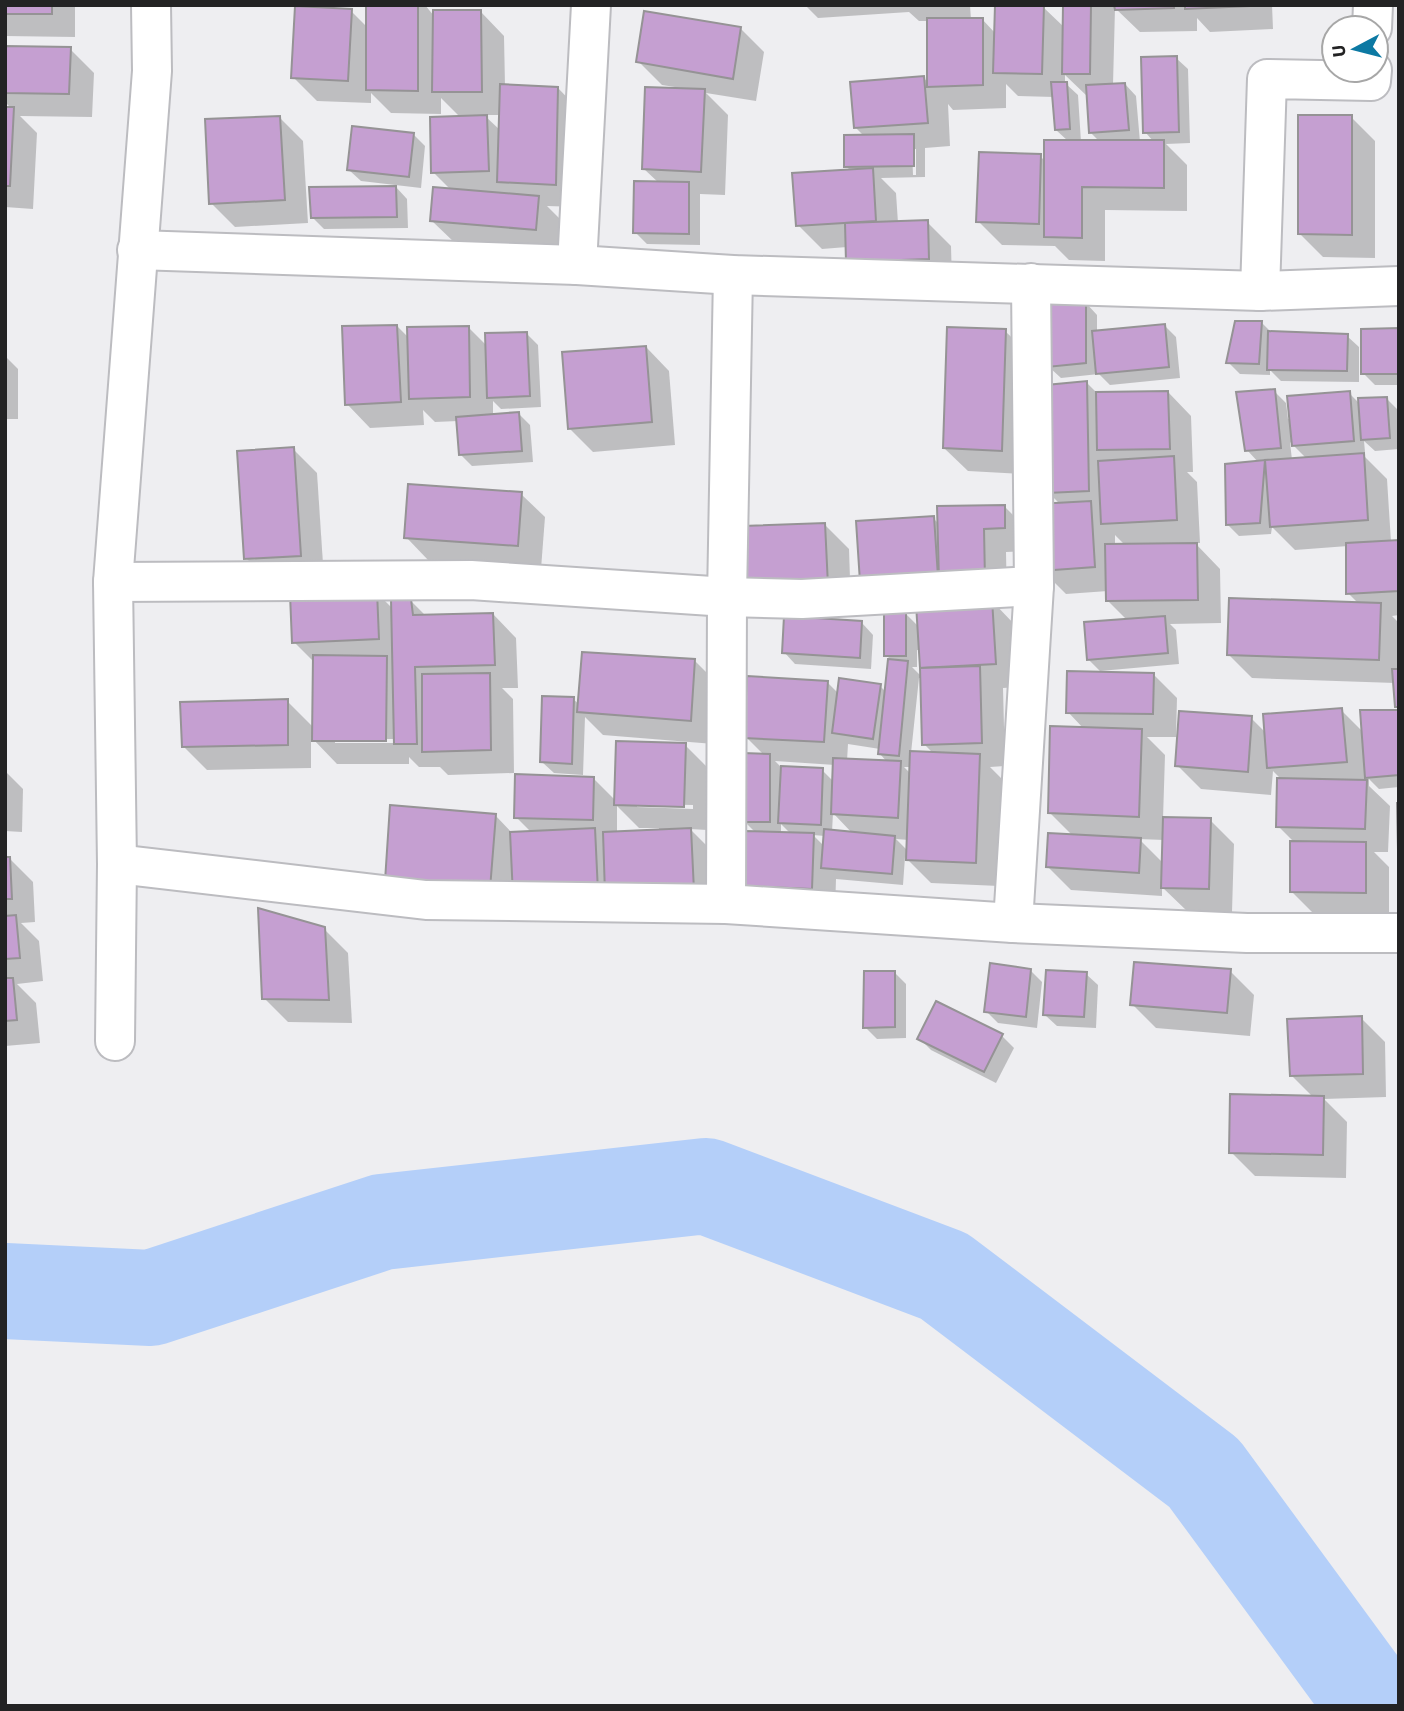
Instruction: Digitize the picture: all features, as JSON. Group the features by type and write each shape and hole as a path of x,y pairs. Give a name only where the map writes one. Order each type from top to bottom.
{"street":[{"path":"116,1041 117,864 113,582 152,71 151,5"},
{"path":"577,265 591,5"},
{"path":"1260,290 1267,79 1320,80"},
{"path":"138,250 577,265 733,275 1260,290 1399,286"},
{"path":"726,904 727,597 733,275"},
{"path":"1013,923 1034,586 1031,283"},
{"path":"113,582 471,580 727,597 802,599 1034,586"},
{"path":"117,864 426,900 726,904 1013,923 1247,933 1399,933"}],"building":[{"path":"5,5 52,5 52,14 5,14"},
{"path":"366,5 418,5 418,91 366,90"},
{"path":"995,5 1044,5 1042,74 993,73"},
{"path":"1063,5 1091,5 1090,74 1062,74"},
{"path":"1114,5 1174,5 1174,8 1115,10"},
{"path":"1185,5 1250,5 1250,6 1185,9"},
{"path":"295,6 352,9 348,81 291,78"},
{"path":"433,10 481,10 482,92 432,92"},
{"path":"644,11 741,27 733,79 636,62"},
{"path":"927,18 983,18 983,85 927,87"},
{"path":"5,46 71,47 69,94 5,93"},
{"path":"1177,56 1179,132 1143,133 1141,57"},
{"path":"924,76 928,123 854,128 850,82"},
{"path":"1051,82 1067,82 1070,129 1055,130"},
{"path":"1125,83 1129,130 1089,133 1086,85"},
{"path":"500,84 558,87 556,185 497,182"},
{"path":"645,87 705,89 701,172 642,169"},
{"path":"5,107 14,107 10,186 5,186"},
{"path":"487,115 489,171 431,173 430,117"},
{"path":"1298,115 1352,115 1352,235 1298,234"},
{"path":"280,116 285,200 209,204 205,119"},
{"path":"352,126 414,133 409,177 347,170"},
{"path":"914,134 914,166 844,167 844,135"},
{"path":"1044,140 1164,140 1164,188 1082,187 1082,238 1044,237"},
{"path":"979,152 1041,154 1039,224 976,222"},
{"path":"873,168 876,221 796,226 792,173"},
{"path":"634,181 689,182 689,234 633,233"},
{"path":"396,186 397,217 311,218 309,187"},
{"path":"433,187 539,196 536,230 430,221"},
{"path":"928,220 929,259 846,262 845,223"},
{"path":"1045,301 1086,301 1086,363 1047,367"},
{"path":"1235,321 1262,321 1259,364 1226,363"},
{"path":"1165,324 1169,367 1096,374 1092,331"},
{"path":"397,325 401,402 345,405 342,326"},
{"path":"469,326 470,397 409,399 407,327"},
{"path":"947,327 1006,329 1002,451 943,448"},
{"path":"1399,328 1399,374 1361,374 1361,329"},
{"path":"1268,331 1348,334 1347,371 1267,370"},
{"path":"527,332 530,396 487,398 485,333"},
{"path":"646,346 652,422 568,429 562,352"},
{"path":"1087,381 1089,491 1047,493 1046,385"},
{"path":"1275,389 1281,448 1245,451 1236,392"},
{"path":"1168,391 1170,449 1097,450 1096,392"},
{"path":"1350,391 1354,441 1292,446 1287,396"},
{"path":"1387,397 1390,438 1361,440 1358,398"},
{"path":"519,412 522,451 459,455 456,417"},
{"path":"294,447 301,556 244,559 237,451"},
{"path":"1364,453 1368,520 1270,527 1265,460"},
{"path":"1174,456 1177,520 1101,524 1098,461"},
{"path":"1265,460 1260,523 1226,525 1225,464"},
{"path":"408,484 522,492 518,546 404,538"},
{"path":"1091,501 1095,567 1040,571 1037,504"},
{"path":"1005,505 1005,528 984,529 985,580 939,581 937,506"},
{"path":"934,516 938,577 860,582 856,521"},
{"path":"825,523 828,586 746,589 743,526"},
{"path":"1399,540 1399,591 1346,594 1346,543"},
{"path":"1197,543 1198,600 1106,601 1105,544"},
{"path":"377,591 379,639 292,643 290,594"},
{"path":"1229,598 1381,603 1379,660 1227,655"},
{"path":"391,599 411,599 413,615 493,613 495,665 415,667 417,744 394,744"},
{"path":"992,599 996,664 920,668 916,604"},
{"path":"906,611 906,656 884,656 884,612"},
{"path":"784,616 862,621 860,658 782,653"},
{"path":"1165,616 1168,653 1087,660 1084,622"},
{"path":"582,652 695,659 691,721 577,712"},
{"path":"313,655 387,656 386,741 312,741"},
{"path":"888,659 908,661 899,756 878,754"},
{"path":"980,666 982,743 922,745 920,668"},
{"path":"1392,669 1399,669 1399,707 1395,707"},
{"path":"1067,671 1154,673 1153,714 1066,713"},
{"path":"490,673 491,750 422,752 422,674"},
{"path":"747,676 828,681 824,742 744,738"},
{"path":"839,678 881,684 873,739 832,733"},
{"path":"542,696 574,697 572,764 540,762"},
{"path":"288,699 288,745 182,747 180,702"},
{"path":"1342,708 1347,762 1267,768 1263,714"},
{"path":"1360,710 1399,710 1399,775 1365,778"},
{"path":"1179,711 1252,716 1248,772 1175,766"},
{"path":"1050,726 1142,729 1139,817 1048,813"},
{"path":"616,741 686,743 684,807 614,805"},
{"path":"910,751 980,754 976,863 906,860"},
{"path":"743,753 770,754 770,822 742,822"},
{"path":"833,758 901,761 898,818 831,814"},
{"path":"781,766 823,768 821,825 778,823"},
{"path":"515,774 594,777 593,820 514,818"},
{"path":"1277,778 1367,780 1365,829 1276,827"},
{"path":"1397,803 1399,803 1399,897"},
{"path":"390,805 496,814 490,889 385,881"},
{"path":"1163,817 1211,818 1209,889 1161,888"},
{"path":"595,828 598,892 513,896 510,832"},
{"path":"691,828 694,891 605,894 603,832"},
{"path":"824,829 895,836 892,874 821,868"},
{"path":"745,831 814,833 812,889 743,886"},
{"path":"1048,833 1141,838 1139,873 1046,867"},
{"path":"1290,841 1366,842 1366,893 1290,892"},
{"path":"5,857 10,857 12,899 5,899"},
{"path":"258,908 325,927 329,1000 262,999"},
{"path":"16,915 20,958 5,959 5,916"},
{"path":"1134,962 1231,969 1227,1013 1130,1005"},
{"path":"990,963 1031,969 1026,1017 984,1012"},
{"path":"1046,970 1087,972 1084,1017 1043,1015"},
{"path":"864,971 895,971 895,1027 863,1028"},
{"path":"5,978 13,978 17,1020 5,1021"},
{"path":"936,1001 1003,1034 984,1072 917,1039"},
{"path":"1362,1016 1363,1074 1290,1076 1287,1019"},
{"path":"1230,1094 1324,1096 1323,1155 1229,1153"}],"waterway":[{"path":"5,1291 151,1298 382,1222 706,1186 944,1276 1204,1473 1375,1706"}]}
